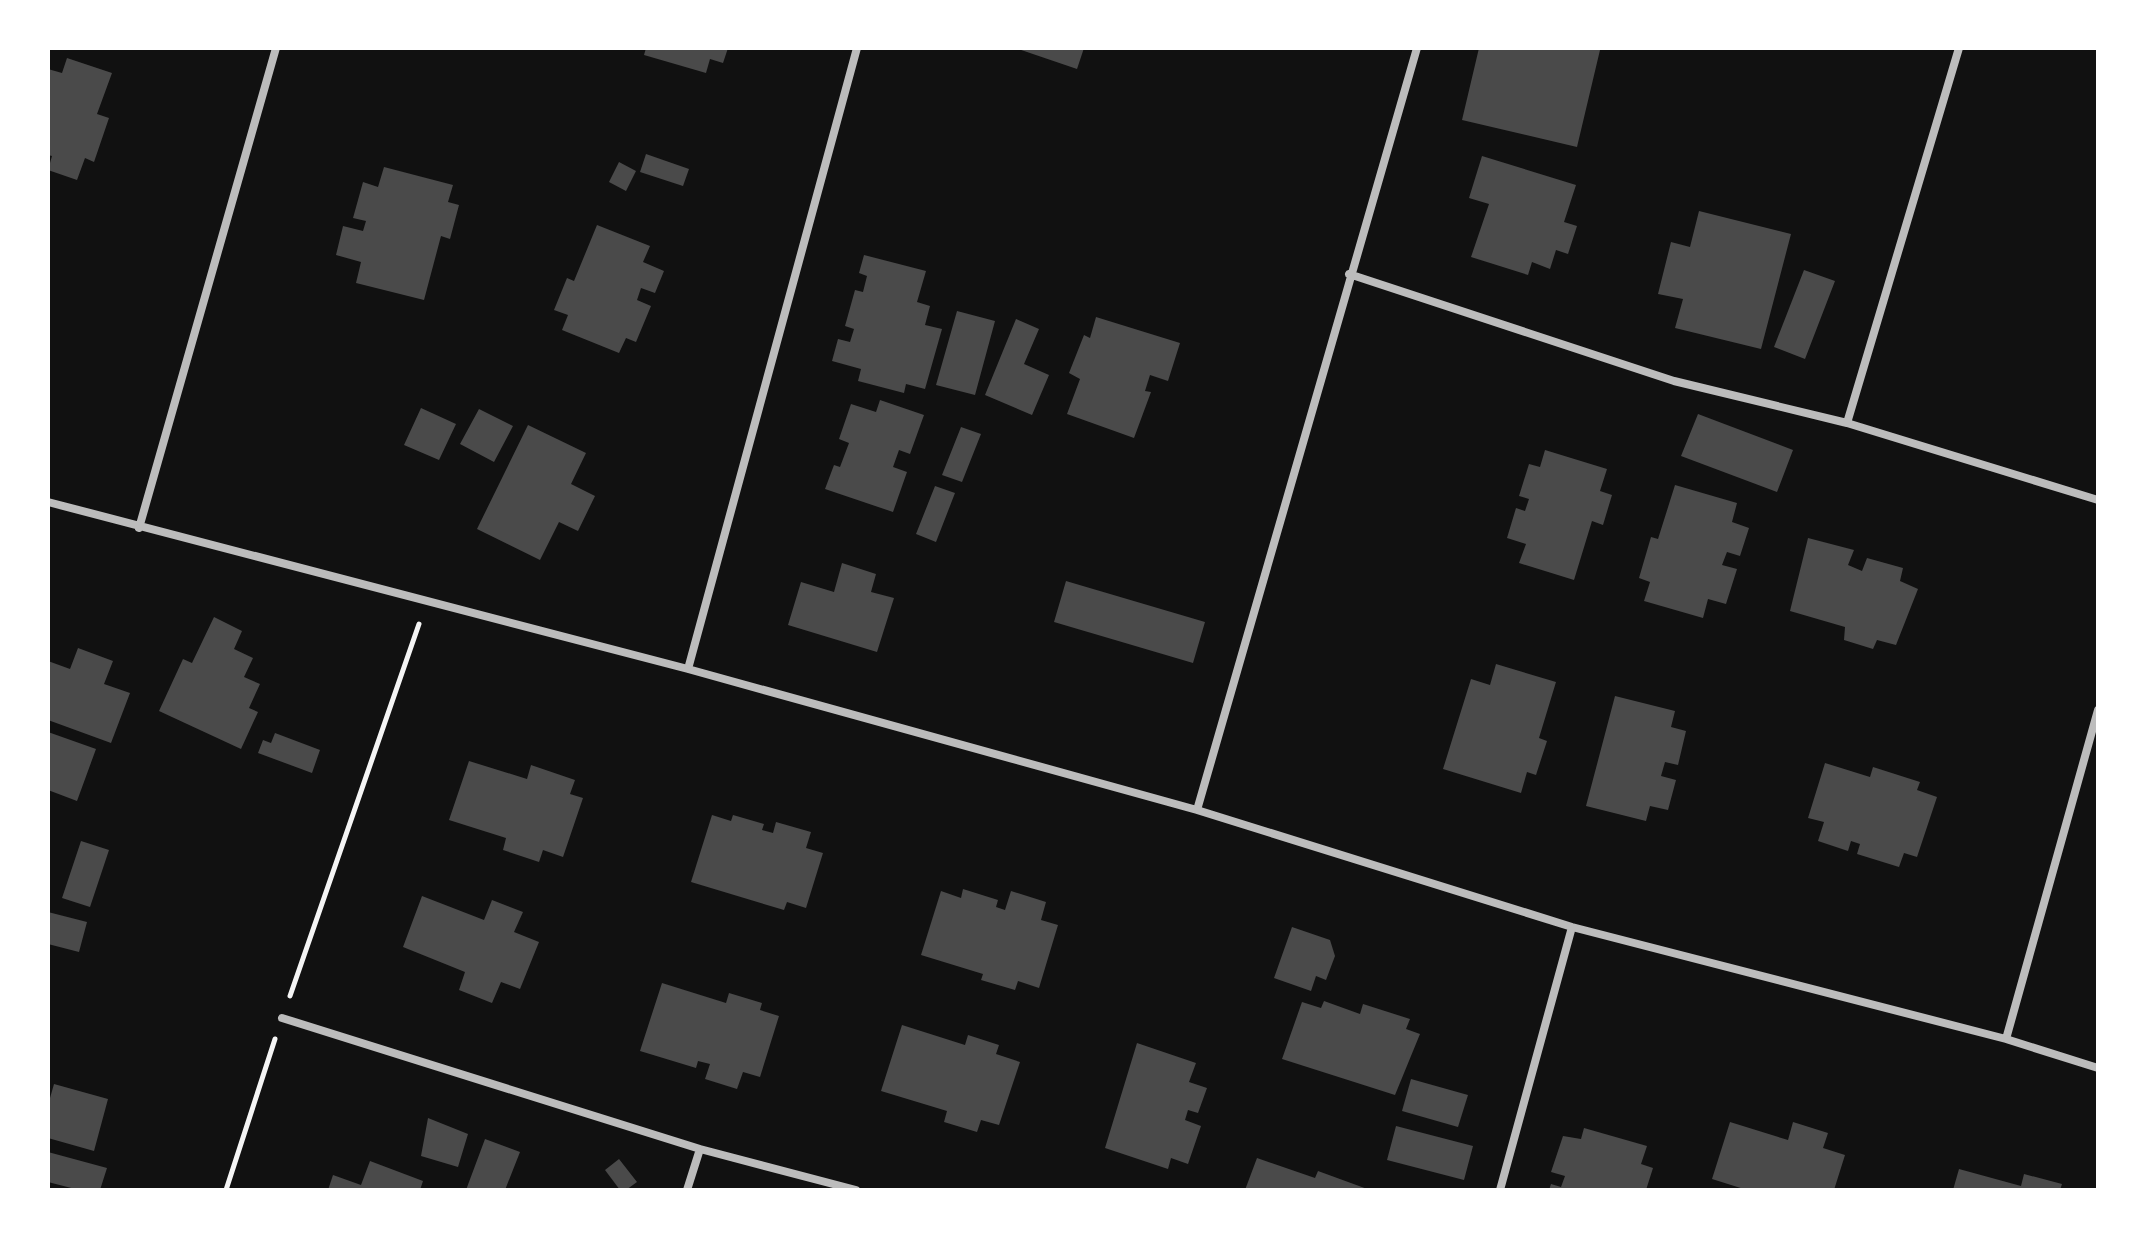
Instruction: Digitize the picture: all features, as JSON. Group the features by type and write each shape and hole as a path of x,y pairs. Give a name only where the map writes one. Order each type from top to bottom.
{"street":[{"path":"139,528 276,48"},
{"path":"688,669 857,48"},
{"path":"1197,810 1349,274 1417,48"},
{"path":"1847,423 1959,48"},
{"path":"1349,274 1674,381 1847,423 2098,500"},
{"path":"48,502 688,669 1197,810 1572,927 2006,1039 2098,1068"},
{"path":"2006,1039 2098,710"},
{"path":"1500,1190 1572,927"},
{"path":"282,1018 700,1149 856,1190"},
{"path":"687,1190 700,1149"}],"path":[{"path":"226,1190 282,1018 427,600"}],"building":[{"path":"646,48 728,48 723,63 710,59 706,73 644,55"},
{"path":"1015,48 1084,48 1077,69"},
{"path":"1479,48 1600,50 1577,147 1462,120"},
{"path":"67,58 112,73 97,114 109,118 94,162 85,158 77,180 48,170 52,156 48,155 48,69 62,73"},
{"path":"646,154 689,169 683,186 640,172"},
{"path":"1482,156 1576,185 1564,222 1577,226 1568,254 1556,250 1550,269 1532,262 1528,275 1471,257 1489,204 1469,198"},
{"path":"619,162 636,171 626,191 609,182"},
{"path":"384,167 453,185 448,202 459,205 450,239 441,236 424,300 356,283 361,262 336,255 343,226 363,231 366,221 353,218 363,182 378,187"},
{"path":"1699,211 1791,234 1761,349 1675,328 1683,299 1658,294 1671,242 1690,247"},
{"path":"597,225 650,246 643,262 664,271 655,293 641,288 637,300 651,306 636,342 626,338 619,353 562,330 568,315 554,310 567,278 574,281"},
{"path":"864,255 926,271 917,302 930,306 925,325 942,329 925,389 906,384 904,393 858,381 861,369 832,361 838,339 850,342 854,329 845,326 855,290 863,292 867,276 859,273"},
{"path":"1804,270 1835,281 1805,359 1774,347"},
{"path":"957,311 995,321 975,395 936,385"},
{"path":"1096,317 1180,343 1168,381 1150,375 1145,391 1151,392 1134,438 1067,414 1080,379 1069,373 1084,335 1090,338"},
{"path":"1016,319 1039,329 1024,364 1049,375 1032,415 985,395"},
{"path":"880,400 924,415 910,454 899,450 893,467 907,472 893,512 825,489 834,465 840,467 849,443 839,439 851,404 876,412"},
{"path":"421,408 456,424 439,460 404,445"},
{"path":"479,409 513,426 494,462 460,444"},
{"path":"1698,414 1793,450 1777,492 1681,456"},
{"path":"528,425 586,453 571,484 595,496 578,531 559,522 540,560 477,529"},
{"path":"961,427 981,434 962,482 942,475"},
{"path":"1545,450 1607,469 1600,491 1612,495 1603,525 1592,521 1574,580 1519,563 1526,544 1507,538 1516,508 1525,511 1529,499 1519,496 1529,464 1540,467"},
{"path":"1675,485 1737,503 1732,522 1749,528 1740,556 1727,552 1722,565 1737,569 1726,604 1708,599 1703,618 1644,601 1650,582 1639,578 1651,537 1658,539"},
{"path":"935,486 955,493 936,542 916,534"},
{"path":"1808,538 1854,550 1848,565 1862,571 1867,558 1903,568 1900,581 1918,589 1896,645 1877,640 1873,649 1844,640 1845,627 1790,611"},
{"path":"842,563 876,574 871,592 894,598 877,652 788,625 801,582 834,592"},
{"path":"1066,581 1205,622 1193,663 1054,622"},
{"path":"214,617 242,631 234,649 253,658 244,677 260,684 249,708 258,712 241,749 159,711 183,659 192,663"},
{"path":"78,648 113,661 104,684 130,693 111,743 48,720 48,661 70,669"},
{"path":"1496,664 1556,682 1539,738 1547,741 1536,775 1527,772 1521,793 1443,769 1471,679 1490,685"},
{"path":"1615,696 1675,711 1671,727 1686,731 1678,765 1665,762 1661,776 1676,780 1668,810 1650,806 1646,821 1586,806"},
{"path":"48,732 96,749 77,801 48,790"},
{"path":"275,733 320,750 312,773 258,753 263,740 271,743"},
{"path":"469,761 527,779 531,765 575,780 570,794 583,798 563,857 543,850 539,862 503,850 506,838 449,820"},
{"path":"1825,763 1870,777 1873,767 1920,782 1917,790 1937,797 1917,857 1904,853 1899,867 1857,854 1860,844 1851,841 1848,851 1818,841 1824,822 1808,818"},
{"path":"712,815 731,821 733,815 764,824 762,830 773,833 776,822 811,832 806,848 823,853 806,908 787,902 784,910 691,882"},
{"path":"81,841 109,850 90,907 62,898"},
{"path":"963,889 998,900 996,907 1005,910 1011,891 1046,902 1041,920 1058,925 1039,988 1018,981 1015,990 981,980 983,974 921,955 941,891 961,898"},
{"path":"422,896 484,920 492,900 523,912 514,932 539,942 520,989 501,982 492,1003 459,990 465,972 403,947"},
{"path":"48,912 87,922 79,952 48,944"},
{"path":"1292,927 1330,940 1335,956 1326,980 1316,976 1311,991 1274,978"},
{"path":"662,983 726,1003 729,993 762,1003 760,1010 779,1016 760,1077 743,1072 737,1089 705,1079 710,1064 698,1061 696,1068 640,1051"},
{"path":"1324,1001 1360,1014 1363,1004 1410,1019 1406,1029 1420,1034 1395,1095 1282,1059 1302,1002 1321,1008"},
{"path":"902,1025 965,1045 968,1035 999,1045 996,1054 1020,1062 999,1125 981,1120 977,1132 944,1122 947,1111 881,1091"},
{"path":"1137,1043 1196,1063 1189,1082 1207,1088 1198,1113 1188,1110 1185,1120 1201,1126 1188,1164 1171,1158 1168,1169 1105,1148"},
{"path":"1411,1079 1468,1095 1458,1127 1402,1111"},
{"path":"54,1084 108,1099 94,1151 48,1138 48,1105"},
{"path":"428,1118 468,1134 458,1167 421,1156"},
{"path":"1730,1122 1788,1140 1793,1122 1828,1133 1823,1148 1845,1155 1834,1190 1747,1190 1712,1179"},
{"path":"1396,1126 1473,1146 1464,1180 1387,1160"},
{"path":"1584,1128 1647,1146 1641,1164 1653,1168 1646,1190 1549,1190 1551,1184 1561,1187 1565,1176 1551,1172 1563,1136 1581,1139"},
{"path":"485,1139 520,1152 505,1190 466,1190"},
{"path":"48,1152 107,1168 100,1190 79,1190 48,1182"},
{"path":"1257,1158 1315,1178 1318,1171 1370,1190 1245,1190"},
{"path":"619,1159 637,1182 626,1190 620,1190 605,1170"},
{"path":"370,1161 423,1181 420,1190 328,1190 333,1175 361,1185"},
{"path":"1959,1169 2021,1186 2024,1174 2062,1184 2060,1190 1953,1190"}]}
